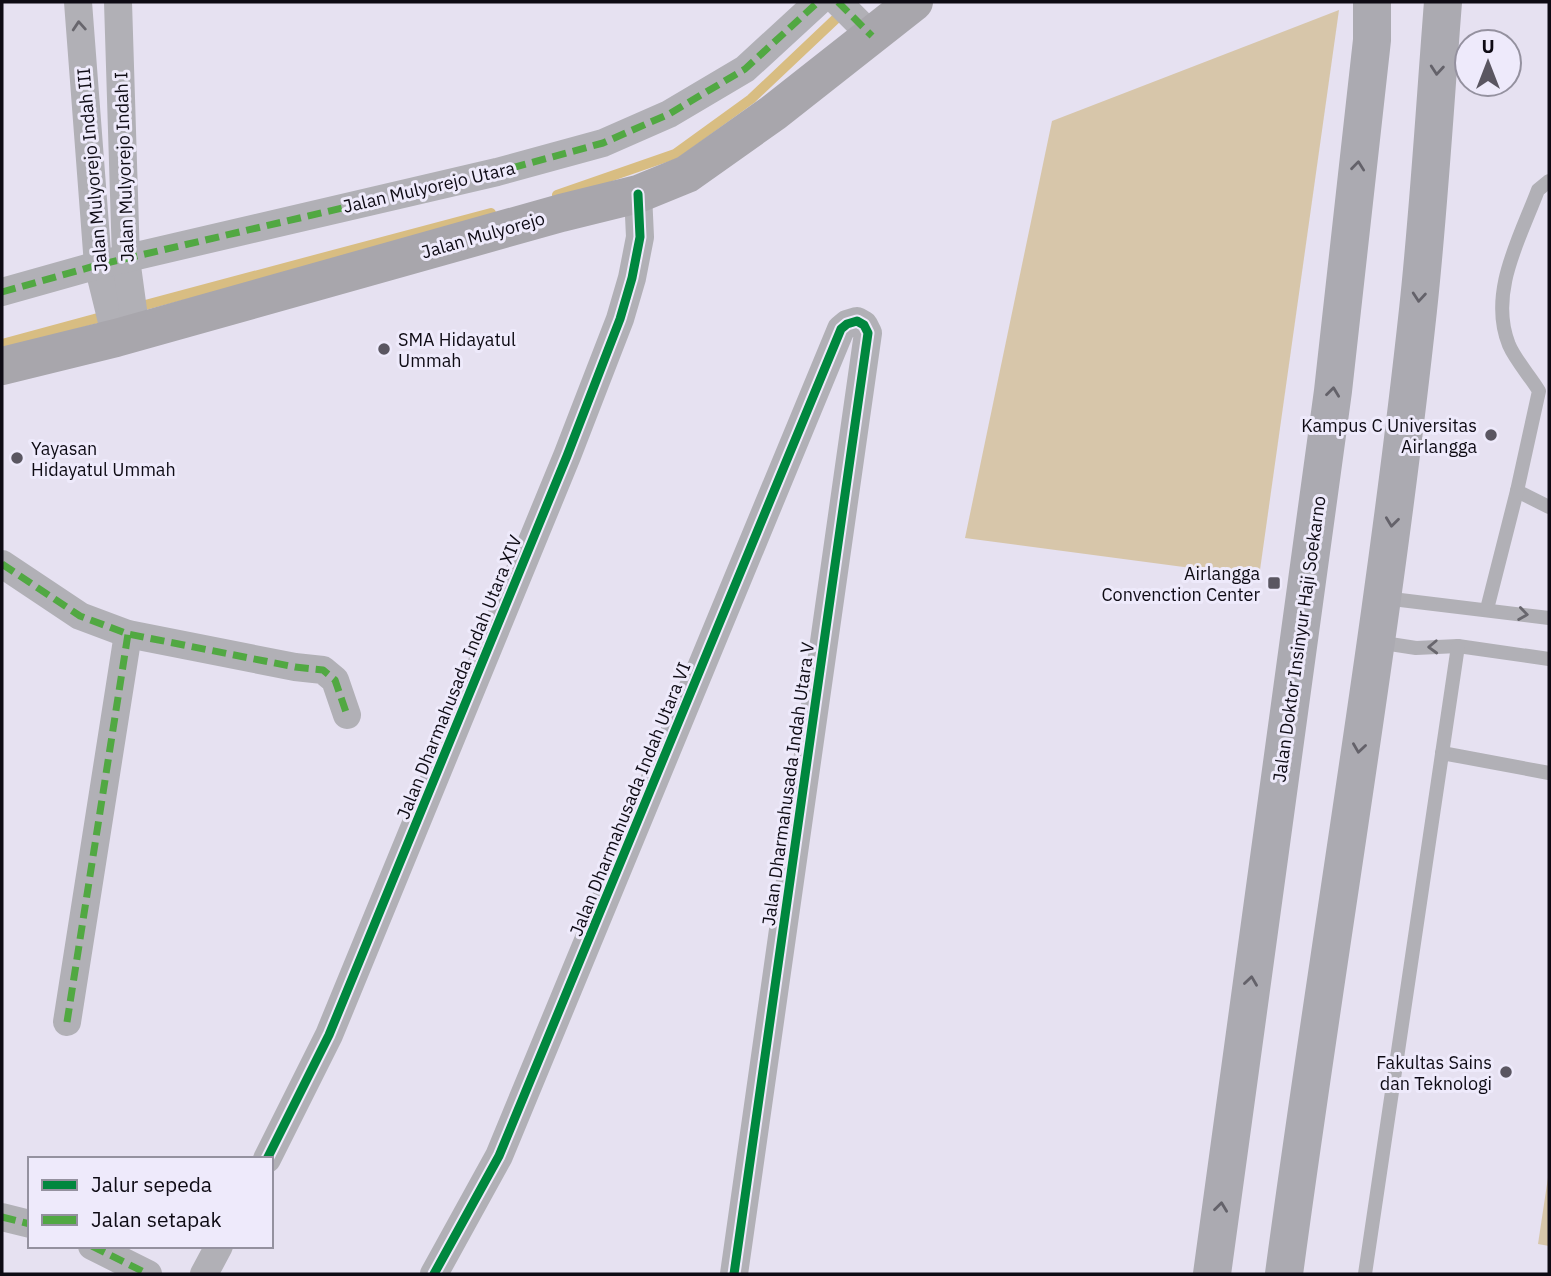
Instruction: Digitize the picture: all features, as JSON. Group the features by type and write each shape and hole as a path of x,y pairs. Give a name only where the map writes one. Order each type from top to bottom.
{"main road":[{"name":"Jalan Mulyorejo","path":"2,366 124,326 638,194 688,174 774,113 868,31 914,2"},
{"name":"Jalan Doktor Insinyur Haji Soekarno","path":"1212,1274 1334,391 1372,40 1372,2"},
{"path":"1284,1274 1382,598 1418,309 1443,2"}],"street":[{"name":"Jalan Mulyorejo Indah III","path":"78,2 113,269 124,326"},
{"name":"Jalan Mulyorejo Indah I","path":"113,269 118,2"},
{"name":"Jalan Mulyorejo Utara","path":"2,292 113,269 603,143 669,114 746,69 833,3"},
{"path":"833,3 868,31"},
{"name":"Jalan Dharmahusada Indah Utara XIV","path":"268,1157 329,1035 568,456 620,319 632,278 640,237 638,194"},
{"name":"Jalan Dharmahusada Indah Utara V","path":"734,1274 867,333 864,325 857,321 841,329"},
{"name":"Jalan Dharmahusada Indah Utara VI","path":"434,1274 499,1156 841,329"},
{"path":"2,564 80,616 128,634 295,667 323,670 335,680 347,715"},
{"path":"67,1022 128,634"},
{"path":"2,1217 28,1224"},
{"path":"96,1248 148,1274"},
{"path":"204,1274 218,1248"}],"lane":[{"path":"1487,608 1539,391 1509,346 1501,312 1504,282 1538,190 1549,181"},
{"path":"1517,491 1549,507"},
{"path":"1382,598 1487,608 1549,618"},
{"path":"1375,642 1416,648 1458,646 1549,659"},
{"path":"1365,1274 1458,646"},
{"path":"1442,753 1549,772"}],"shaded area":[{"path":"1339,10 1259,577 965,538 1052,121"},
{"path":"1549,1171 1549,1246 1538,1244"}],"waterway":[{"path":"557,195 675,154 751,99 843,12"},
{"path":"134,308 491,213"},
{"path":"2,344 109,315"}],"marked path":[{"path":"2,292 98,265 497,172 603,143 669,114 745,69 818,2"},
{"path":"838,2 872,36"},
{"path":"2,564 80,616 128,634 295,667 323,670 335,680 347,715"},
{"path":"67,1022 128,634"},
{"path":"2,1217 28,1224"},
{"path":"96,1248 148,1274"}],"cycle path":[{"path":"268,1157 329,1035 567,456 620,319 640,237 638,194"},
{"path":"434,1274 499,1156 841,329 857,321 864,325 868,333 734,1274"}],"place":[{"name":"SMA Hidayatul Ummah","path":"384,349"},
{"name":"Kampus C Universitas Airlangga","path":"1491,435"},
{"name":"Yayasan Hidayatul Ummah","path":"17,458"},
{"name":"Airlangga Convenction Center","path":"1274,583"},
{"name":"Fakultas Sains dan Teknologi","path":"1506,1072"}]}
